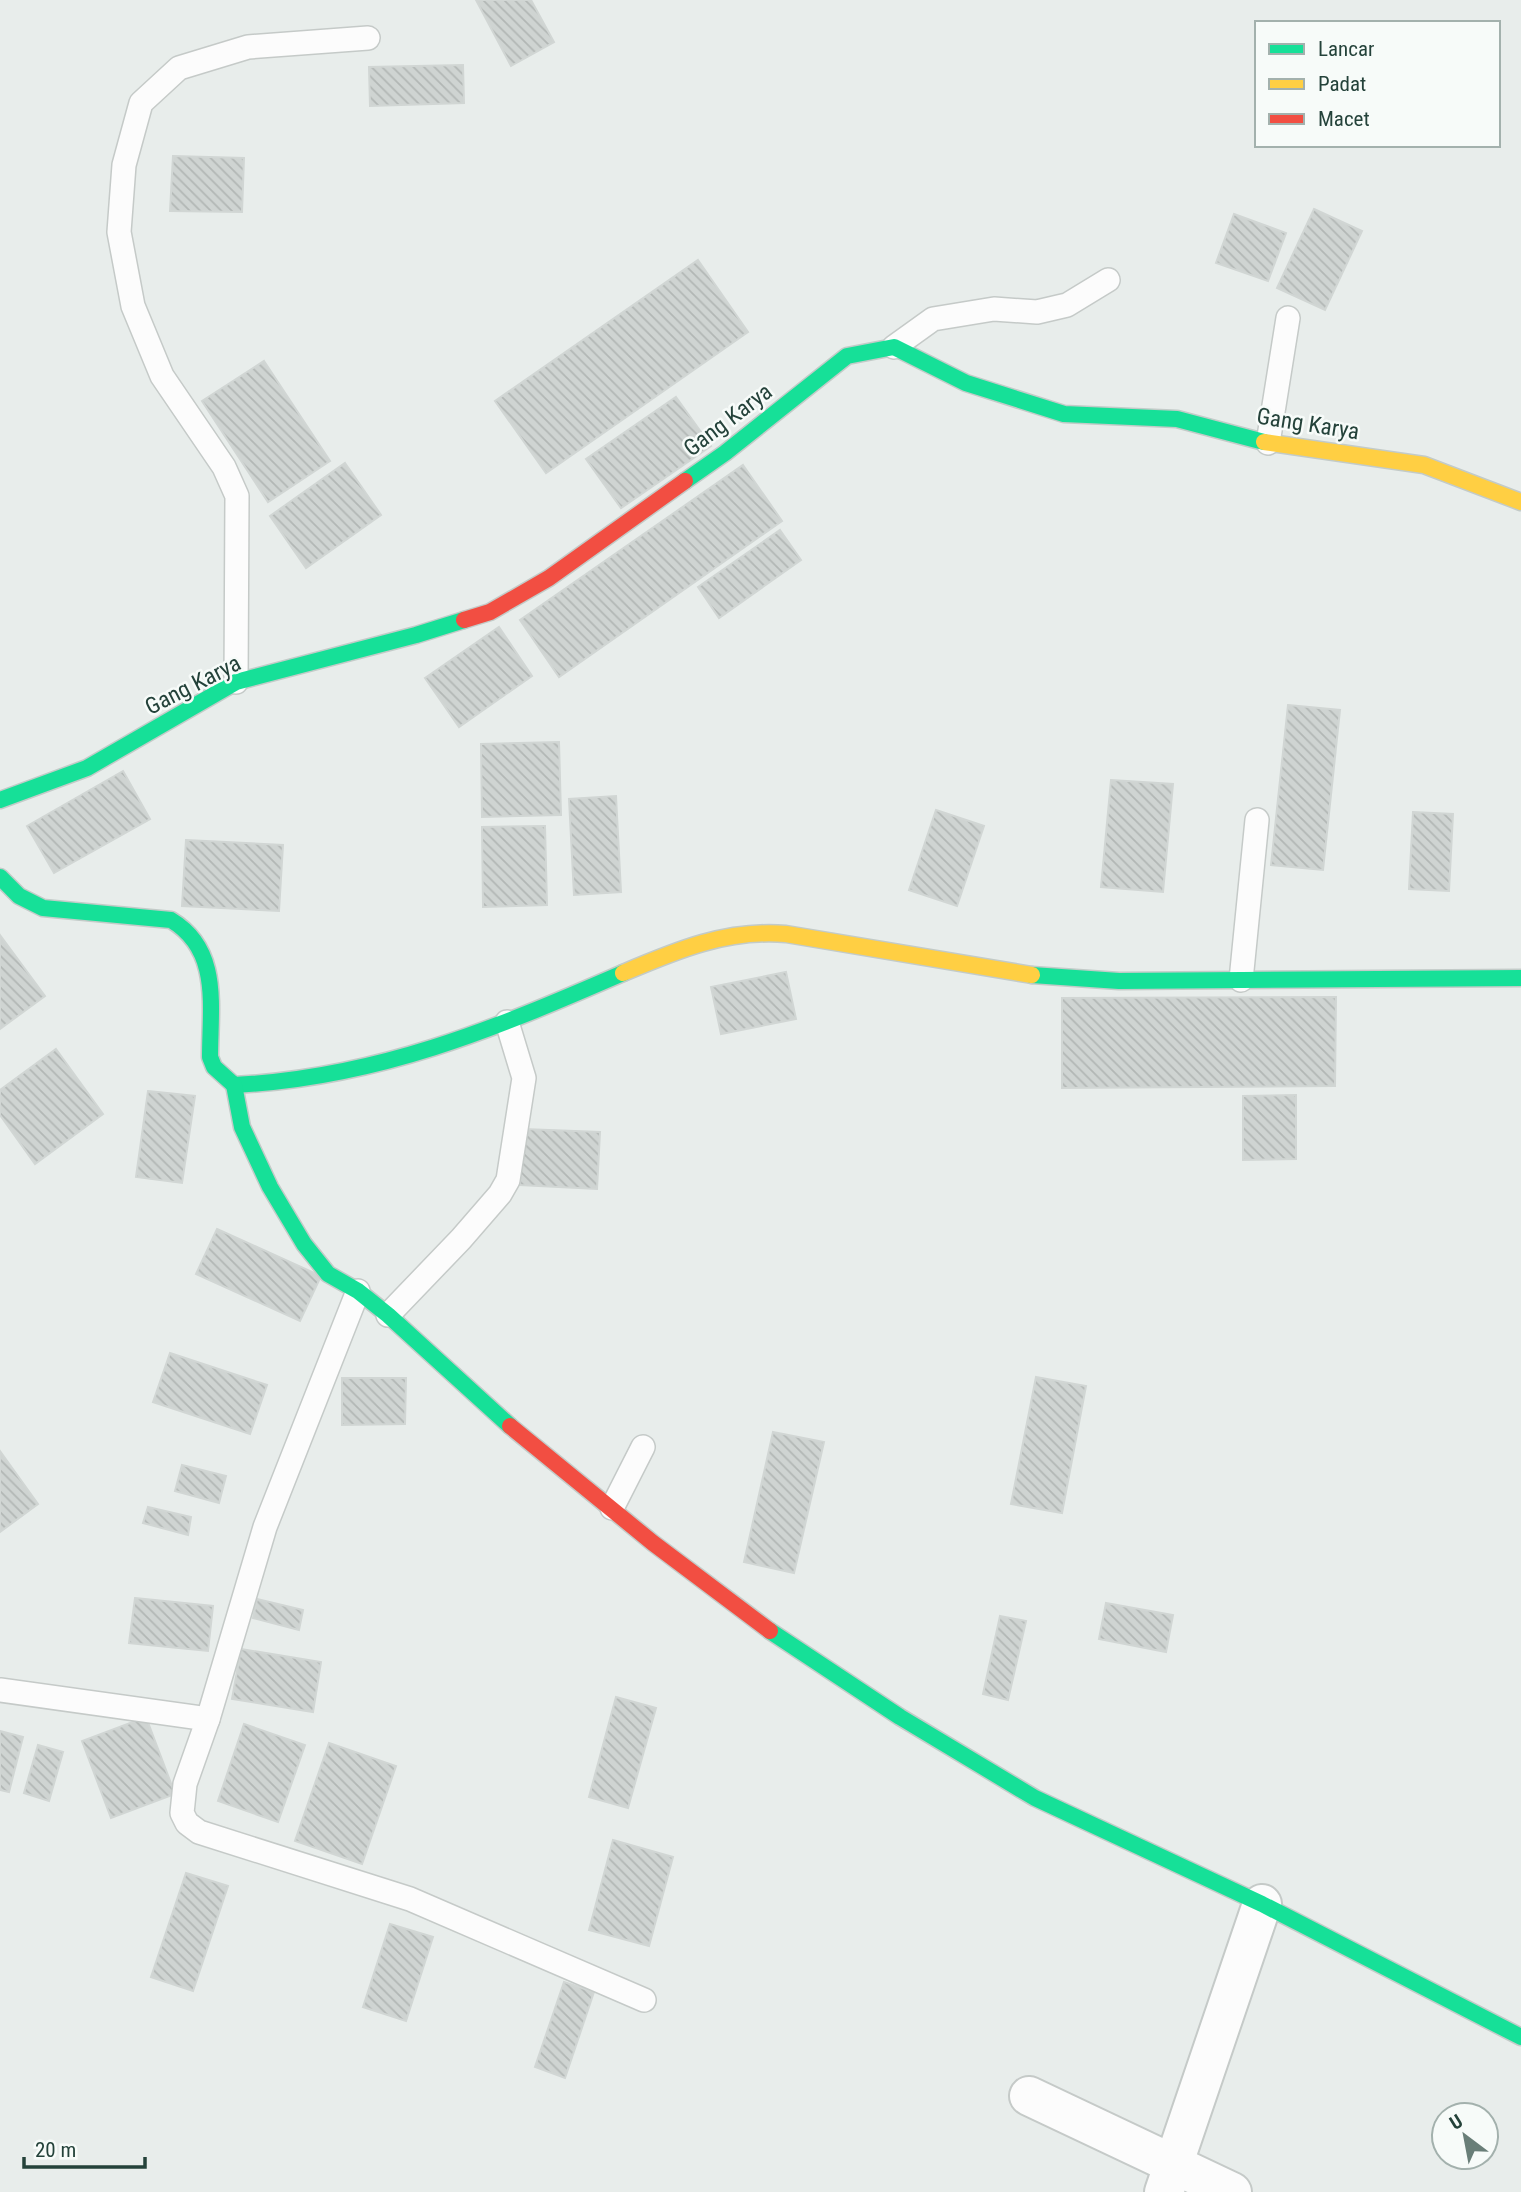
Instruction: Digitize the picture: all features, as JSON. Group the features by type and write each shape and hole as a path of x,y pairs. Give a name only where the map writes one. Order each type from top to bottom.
{"street":[{"name":"Gang Karya","path":"0,800 87,768 236,682 416,635 490,612 549,578 725,453 847,356 894,347 966,383 1064,414 1177,419 1268,443 1424,465 1521,502"},
{"path":"0,877 26,902 43,908 171,920 189,930 206,957 210,1057 214,1067 234,1085 242,1127 285,1215 328,1274 358,1291 388,1314 487,1408 789,1646 911,1724 1035,1798 1262,1904 1521,2037"},
{"path":"234,1085 268,1085 310,1080 406,1058 507,1022 688,947 746,932 786,934 1046,977 1119,981 1521,978"},
{"path":"1169,2178 1262,1904"},
{"path":"1028,2096 1169,2178 1232,2192"}],"lane":[{"path":"236,682 237,496 224,467 162,376 133,306 119,232 124,165 141,103 179,68 248,47 368,38"},
{"path":"894,347 933,319 994,309 1037,312 1067,304 1108,280"},
{"path":"1268,443 1288,318"},
{"path":"1241,980 1256,820"},
{"path":"388,1314 461,1239 500,1194 508,1180 524,1078 507,1022"},
{"path":"358,1291 265,1527 208,1719 185,1784 182,1806 184,1819 192,1828 410,1899 644,2000"},
{"path":"612,1508 643,1447"},
{"path":"0,1690 208,1719"}],"building":[{"path":"476,0 531,0 554,42 511,66"},
{"path":"463,65 464,103 370,106 369,67"},
{"path":"173,156 244,158 242,212 170,211"},
{"path":"1314,209 1362,231 1325,310 1277,288"},
{"path":"1234,214 1286,233 1268,281 1216,263"},
{"path":"698,260 748,332 546,473 495,401"},
{"path":"264,361 330,461 268,502 202,401"},
{"path":"676,397 711,446 621,508 586,459"},
{"path":"345,463 381,515 306,568 270,516"},
{"path":"743,465 782,521 559,677 520,620"},
{"path":"780,530 801,560 719,618 698,587"},
{"path":"499,627 532,676 459,727 425,678"},
{"path":"1288,705 1340,710 1323,870 1271,865"},
{"path":"559,742 561,815 482,817 481,744"},
{"path":"123,771 150,819 54,873 27,826"},
{"path":"1111,780 1173,784 1163,892 1101,887"},
{"path":"616,796 621,892 574,895 569,799"},
{"path":"936,810 984,826 957,906 909,890"},
{"path":"1413,812 1453,814 1449,891 1409,889"},
{"path":"545,826 547,905 483,907 482,827"},
{"path":"186,840 283,845 279,911 182,906"},
{"path":"0,935 45,996 0,1029"},
{"path":"786,972 796,1019 721,1034 711,987"},
{"path":"1336,997 1335,1086 1062,1088 1062,998"},
{"path":"56,1049 103,1114 35,1164 0,1115 0,1090"},
{"path":"148,1091 195,1096 182,1183 136,1177"},
{"path":"1296,1095 1296,1159 1243,1160 1243,1096"},
{"path":"523,1129 600,1132 597,1189 520,1185"},
{"path":"217,1229 321,1276 300,1321 196,1274"},
{"path":"170,1353 267,1385 250,1434 153,1402"},
{"path":"1036,1377 1086,1386 1062,1513 1011,1504"},
{"path":"342,1378 406,1378 405,1424 342,1425"},
{"path":"773,1432 824,1442 794,1573 744,1562"},
{"path":"0,1451 38,1504 0,1532"},
{"path":"182,1465 226,1476 219,1503 175,1491"},
{"path":"148,1507 191,1517 188,1535 143,1523"},
{"path":"135,1598 213,1606 208,1651 129,1643"},
{"path":"257,1599 303,1610 299,1630 253,1618"},
{"path":"1106,1603 1173,1615 1166,1652 1099,1639"},
{"path":"1000,1616 1026,1621 1008,1700 983,1694"},
{"path":"241,1649 321,1662 313,1712 232,1699"},
{"path":"616,1697 656,1708 628,1808 589,1797"},
{"path":"146,1717 175,1794 111,1818 82,1741"},
{"path":"244,1724 305,1745 278,1822 218,1801"},
{"path":"0,1731 23,1737 9,1792 0,1790"},
{"path":"329,1743 396,1766 362,1864 295,1841"},
{"path":"38,1745 63,1752 49,1801 24,1793"},
{"path":"613,1840 673,1857 649,1946 589,1930"},
{"path":"186,1873 228,1886 193,1991 151,1977"},
{"path":"390,1924 433,1937 406,2021 363,2007"},
{"path":"564,1982 594,1992 565,2078 535,2067"}],"traffic: fast":[{"path":"685,481 725,453 847,356 894,347 966,383 1064,414 1177,419 1264,442"},
{"path":"0,800 87,768 236,682 464,620"},
{"path":"0,877 19,896 43,908 171,920 187,932 198,947 209,981 210,1057 214,1067 234,1085 337,1072 386,1061 481,1031 623,973"},
{"path":"1032,975 1119,981 1521,978"},
{"path":"234,1085 242,1127 270,1187 304,1244 328,1274 358,1291 388,1315 510,1426"},
{"path":"770,1631 900,1717 1035,1798 1262,1904 1521,2037"}],"traffic: slow":[{"path":"1264,442 1424,465 1521,502"},
{"path":"623,973 703,943 764,933 786,934 1032,975"}],"traffic: jam":[{"path":"464,620 490,612 549,578 685,481"},
{"path":"510,1426 653,1543 770,1631"}]}
